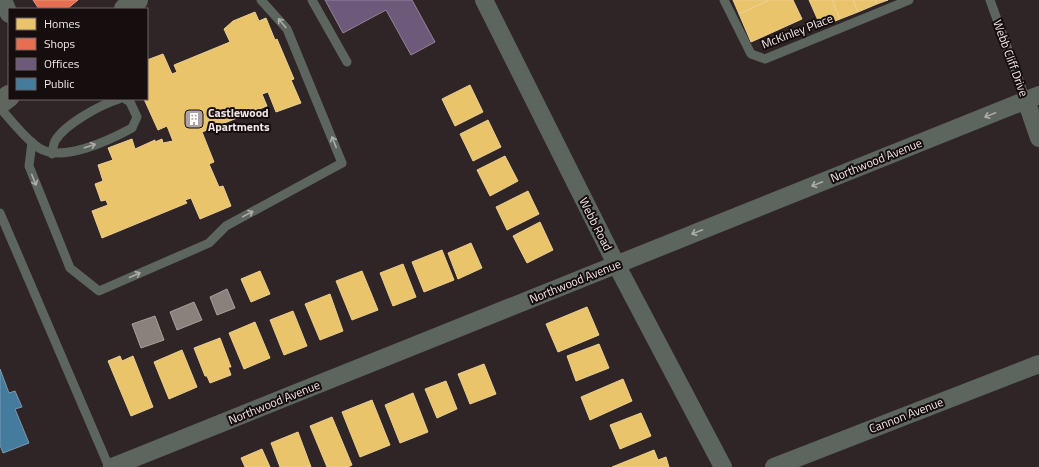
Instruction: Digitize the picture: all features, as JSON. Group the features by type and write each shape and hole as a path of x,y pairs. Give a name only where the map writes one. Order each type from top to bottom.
{"main road":[{"path":"126,8 137,0"},
{"path":"0,103 8,97"}],"street":[{"path":"3,0 8,12"},
{"name":"Webb Road","path":"484,0 616,264 723,467"},
{"name":"Northwood Avenue","path":"110,467 1033,98"},
{"name":"Webb Cliff Drive","path":"1033,98 1039,138"},
{"name":"Cannon Avenue","path":"774,467 1039,364"}],"lane":[{"path":"32,142 29,166 70,268 99,291 209,243 226,226 342,163 287,29 261,0"},
{"path":"312,0 347,62"},
{"name":"McKinley Place","path":"724,0 751,54 765,58 909,0"},
{"name":"Webb Cliff Drive","path":"990,0 1033,98"},
{"path":"52,154 55,141 71,125 93,111 117,100"},
{"path":"0,108 32,142 39,148 52,154 74,151 113,138 132,128 136,117 130,102 127,100"},
{"path":"0,213 110,467"}],"building: Homes":[{"path":"733,0 769,0 739,14"},
{"path":"769,0 793,0 802,19 751,42 739,14"},
{"path":"809,0 832,0 840,19 821,27"},
{"path":"832,0 853,0 858,12 840,19"},
{"path":"853,0 875,0 877,4 858,12"},
{"path":"875,0 888,0 877,4"},
{"name":"Castlewood Apartments","path":"255,12 259,21 266,18 275,40 277,39 294,79 291,80 301,103 276,112 268,92 262,94 267,106 202,132 214,162 209,164 219,187 223,186 231,206 200,219 191,198 185,200 187,203 102,238 92,211 108,205 106,200 101,201 95,184 103,181 98,165 113,160 108,148 132,139 135,149 155,140 155,142 162,139 163,143 173,141 167,126 158,130 144,100 148,100 148,60 163,54 172,74 177,72 174,65 230,42 224,29 233,21"},
{"path":"470,85 483,112 455,126 442,99"},
{"path":"488,120 501,147 473,161 460,134"},
{"path":"505,156 518,181 490,196 477,170"},
{"path":"528,191 539,214 507,230 496,207"},
{"path":"540,222 553,250 527,263 513,236"},
{"path":"471,243 482,268 458,279 448,253"},
{"path":"442,250 454,280 424,292 412,262"},
{"path":"403,264 416,297 393,306 380,273"},
{"path":"260,271 270,294 251,302 241,279"},
{"path":"362,271 378,310 352,320 336,281"},
{"path":"330,294 343,331 320,340 305,304"},
{"path":"587,307 599,335 558,352 546,324"},
{"path":"293,311 307,346 284,355 270,320"},
{"path":"255,322 270,358 244,369 229,333"},
{"path":"220,338 231,367 228,367 231,375 210,383 207,376 205,376 194,348"},
{"path":"599,344 609,368 576,381 567,356"},
{"path":"182,350 197,387 169,399 154,362"},
{"path":"120,356 122,361 133,356 153,407 131,416 108,361"},
{"path":"484,364 496,394 470,404 458,374"},
{"path":"623,379 632,401 590,420 581,397"},
{"path":"446,381 457,409 437,418 425,389"},
{"path":"413,393 428,432 400,443 385,405"},
{"path":"372,400 390,445 360,457 342,412"},
{"path":"641,413 651,436 620,449 610,425"},
{"path":"332,417 352,465 348,467 327,467 310,426"},
{"path":"298,432 311,467 280,467 271,443"},
{"path":"262,449 270,467 245,467 241,458"},
{"path":"654,450 658,460 666,457 669,467 612,467"}],"building: Shops":[{"path":"33,0 78,0 68,8 38,8"}],"building: Offices":[{"path":"325,0 412,0 435,42 411,55 386,10 343,33"}],"building: Public":[{"path":"0,369 9,393 15,391 22,407 15,409 29,443 3,453 0,445"}],"building: Industry":[{"path":"227,289 235,308 217,315 210,297"},
{"path":"194,302 202,320 177,330 170,312"},
{"path":"155,316 164,340 141,348 132,324"}],"place":[{"name":"Castlewood Apartments","path":"194,119"}]}
